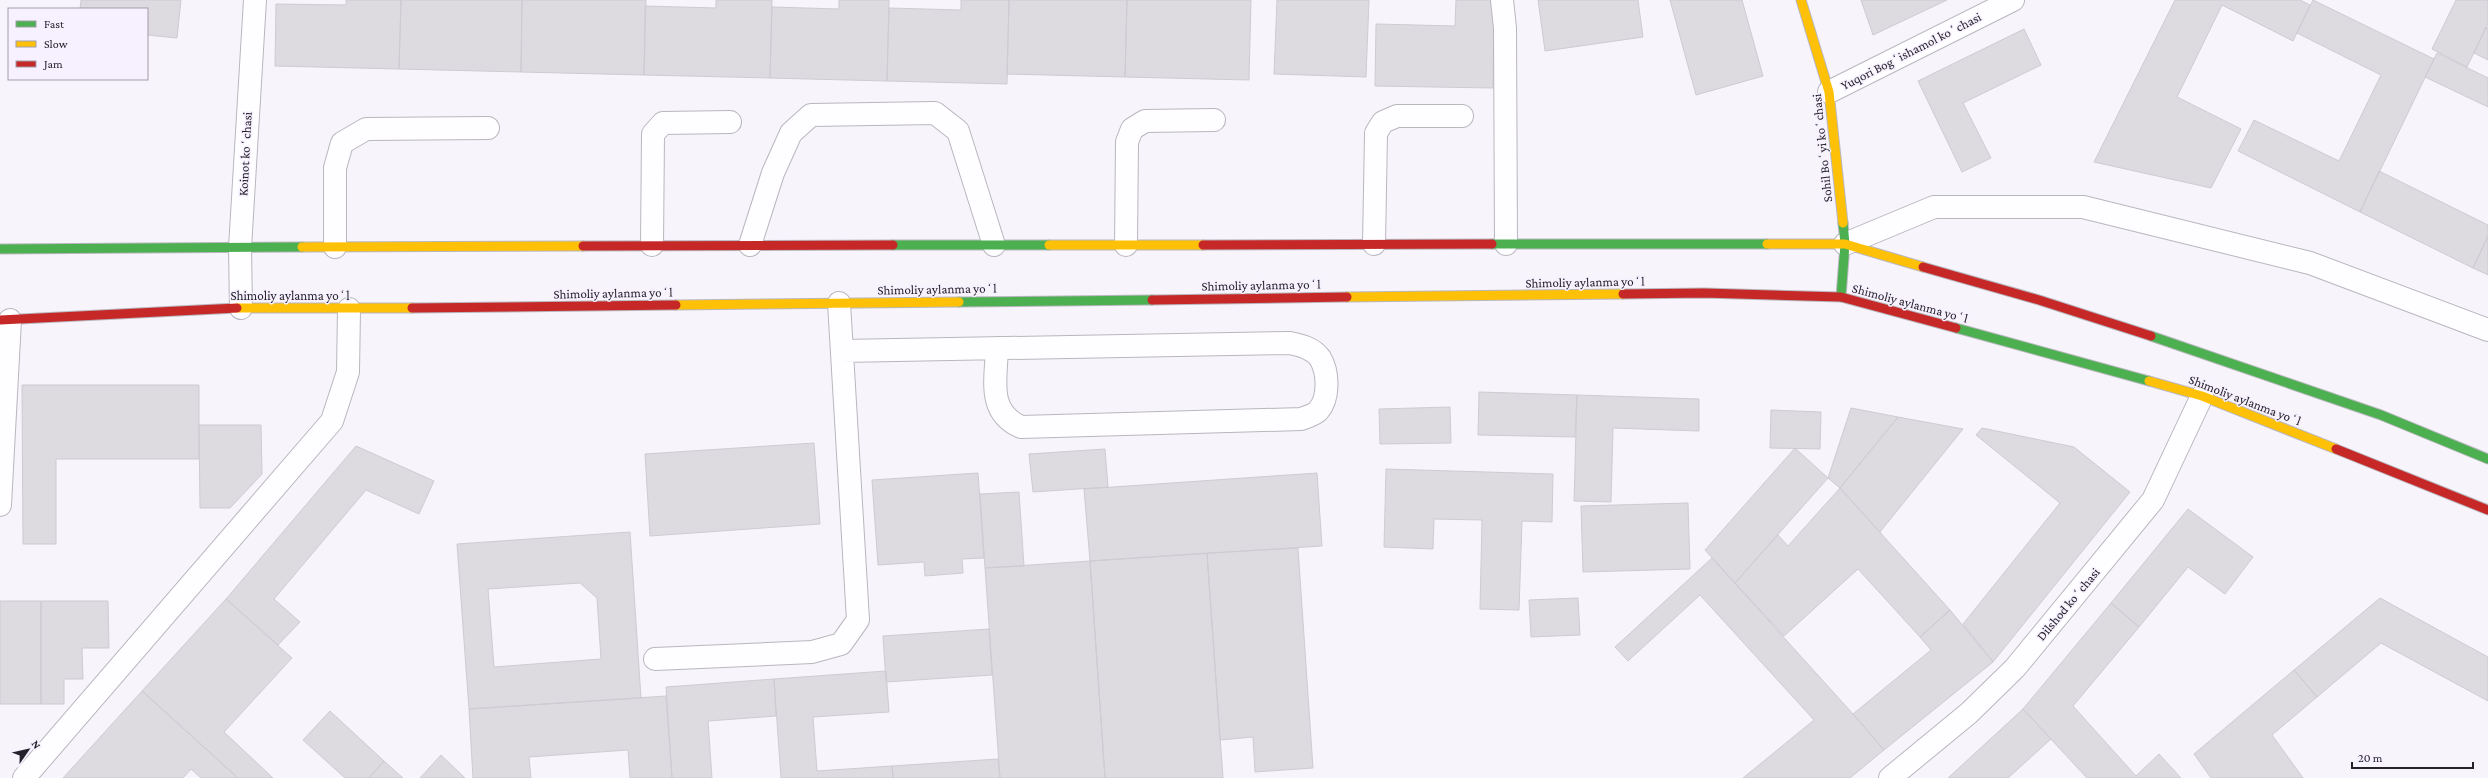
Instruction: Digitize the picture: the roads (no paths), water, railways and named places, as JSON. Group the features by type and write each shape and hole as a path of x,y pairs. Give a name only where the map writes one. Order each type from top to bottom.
{"main road":[{"name":"Sohil Boʻyi koʻchasi","path":"1801,0 1829,92 1845,244 1841,297"},
{"path":"0,249 750,245 1845,244 2039,300 2221,359 2381,416 2488,459"},
{"name":"Shimoliy aylanma yoʻl","path":"5,320 241,308 349,309 1704,293 1841,297 2202,396 2488,510"}],"street":[{"name":"Koinot koʻchasi","path":"241,308 240,248 254,0"},
{"path":"1502,0 1505,28 1506,244"},
{"name":"Yuqori Bogʻishamol koʻchasi","path":"1829,92 2013,0"},
{"path":"750,245 773,173 790,133 811,115 935,113 958,131 994,245"},
{"path":"1374,244 1376,133 1383,122 1397,116 1462,116"},
{"path":"1126,245 1127,142 1132,129 1145,121 1214,120"},
{"path":"652,246 653,134 662,123 730,122"},
{"path":"335,247 335,168 342,143 366,130 488,128"},
{"path":"1845,244 1934,207 2083,207 2310,264 2488,330"},
{"path":"655,659 812,652 841,644 858,620 839,303"},
{"path":"24,778 332,421 348,372 349,309"},
{"path":"0,505 5,320"},
{"path":"842,351 997,348 1290,343 1305,346 1320,358 1326,378 1326,400 1317,413 1301,419 1021,427 1003,416 996,402 997,348"},
{"name":"Dilshod koʻchasi","path":"1890,778 1969,713 2015,668 2153,500 2202,396"}]}
